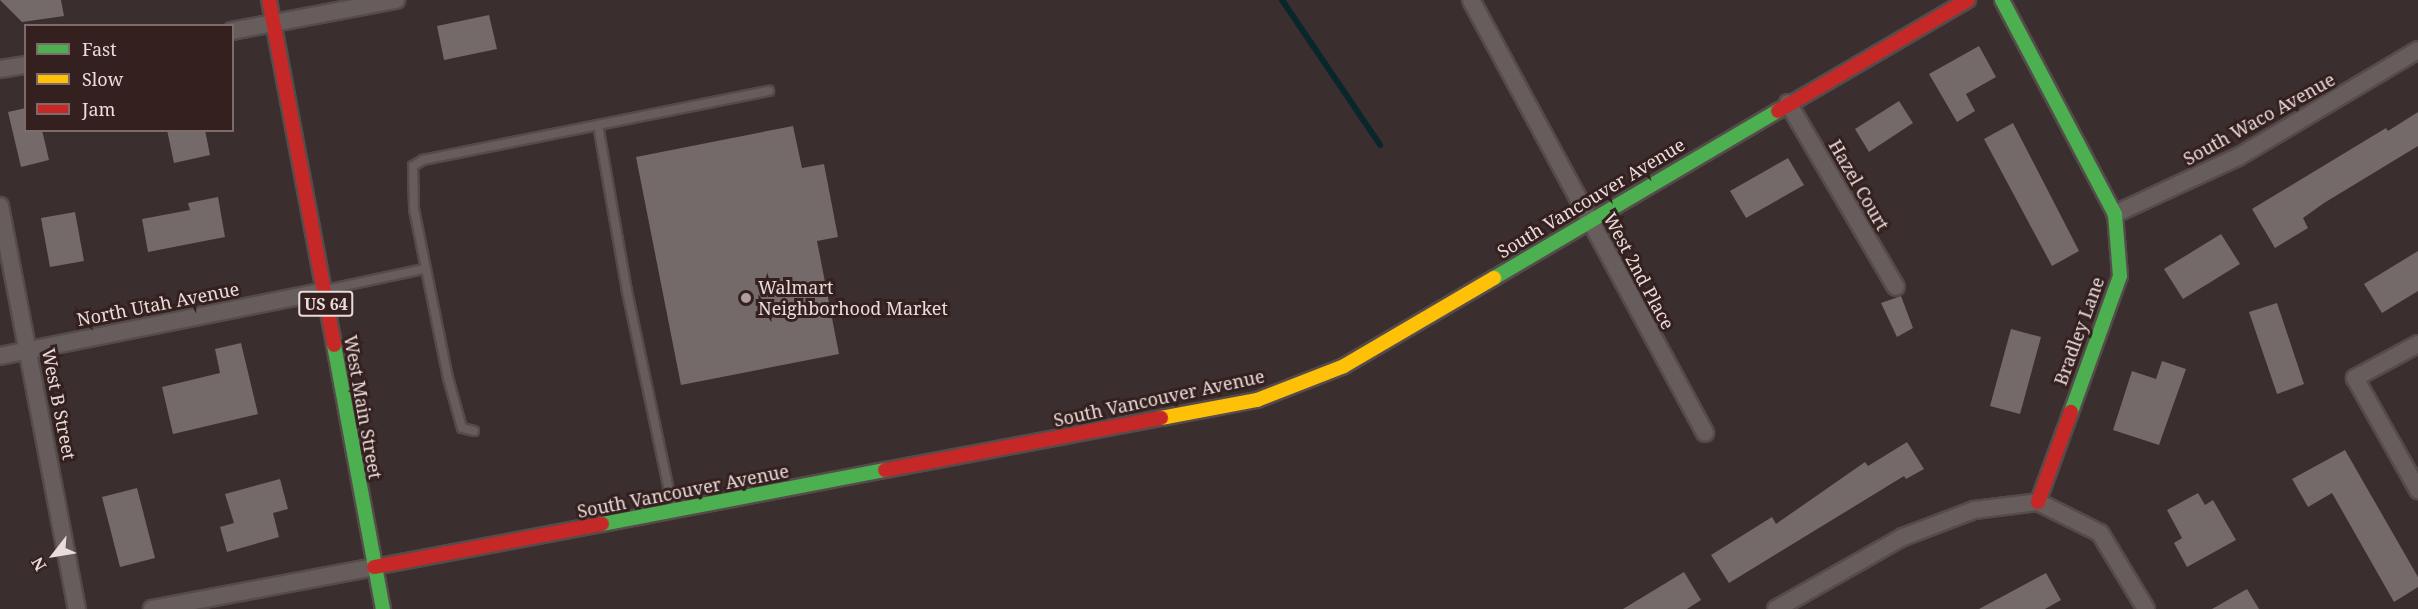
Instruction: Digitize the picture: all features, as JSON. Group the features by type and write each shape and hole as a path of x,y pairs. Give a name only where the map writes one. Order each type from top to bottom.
{"street":[{"name":"West Main Street","path":"268,0 382,609"},
{"path":"234,31 396,0"},
{"name":"West 2nd Place","path":"1471,0 1705,434"},
{"name":"South Vancouver Avenue","path":"374,567 1257,400 1344,366 1589,219 1968,0"},
{"name":"Bradley Lane","path":"2002,0 2115,214 2120,276 2038,502"},
{"name":"South Waco Avenue","path":"2115,214 2238,157 2418,50"},
{"path":"0,69 24,64"},
{"name":"Hazel Court","path":"1788,104 1896,287"},
{"name":"West B Street","path":"0,206 77,609"},
{"name":"North Utah Avenue","path":"0,356 324,291"},
{"path":"2418,344 2355,378 2418,490"},
{"path":"1776,609 1903,537 1974,510 2038,502 2100,533 2146,609"},
{"path":"152,609 374,567"}],"lane":[{"path":"474,431 462,428 456,414 424,269 411,190 413,166 423,160 769,91"},
{"path":"598,125 621,260 674,511"},
{"path":"324,291 424,269"}],"building":[{"path":"0,0 61,0 64,16 22,22"},
{"path":"489,15 497,49 444,60 437,26"},
{"path":"1979,46 1996,77 1966,94 1975,111 1957,122 1929,74"},
{"path":"1899,101 1913,123 1869,152 1855,129"},
{"path":"24,108 24,132 42,132 49,160 21,167 8,112"},
{"path":"2418,112 2418,146 2324,203 2303,218 2308,228 2275,248 2252,209 2386,128 2388,131"},
{"path":"2013,123 2079,251 2052,266 1984,139"},
{"name":"Walmart Neighborhood Market","path":"793,126 802,168 824,164 838,237 817,241 839,354 681,385 636,157"},
{"path":"167,132 205,132 210,155 174,163"},
{"path":"1788,158 1804,185 1746,218 1730,191"},
{"path":"218,197 225,237 148,252 142,219 190,210 188,203"},
{"path":"75,212 84,261 50,267 41,218"},
{"path":"2221,234 2240,264 2183,299 2164,269"},
{"path":"2418,251 2418,291 2382,313 2364,284"},
{"path":"1901,296 1913,328 1897,337 1881,303"},
{"path":"2277,303 2304,384 2277,394 2249,312"},
{"path":"2011,329 2041,337 2020,414 1990,406"},
{"path":"241,343 258,414 173,434 162,387 220,373 215,349"},
{"path":"2162,361 2186,369 2159,445 2113,430 2132,371 2156,379"},
{"path":"1907,442 1924,469 1906,479 1904,476 1729,583 1711,555 1772,517 1776,524 1865,462 1868,466"},
{"path":"2345,450 2418,577 2418,587 2394,602 2332,493 2308,507 2292,479"},
{"path":"280,479 288,509 273,513 279,537 227,552 220,527 234,523 225,494"},
{"path":"137,488 155,558 120,567 102,497"},
{"path":"2198,493 2205,505 2213,500 2236,540 2187,567 2174,543 2182,538 2167,510"},
{"path":"1684,572 1701,600 1687,609 1623,609"},
{"path":"2046,573 2061,600 2045,609 1979,609"},
{"path":"2247,589 2259,609 2212,609"}],"waterway":[{"path":"1282,0 1380,145"}],"traffic: fast":[{"path":"2002,0 2115,214 2120,276 2071,412"},
{"path":"1494,278 1778,111"},
{"path":"334,345 383,609"},
{"path":"602,524 885,470"}],"traffic: slow":[{"path":"1161,418 1257,400 1344,366 1494,278"}],"traffic: jam":[{"path":"269,0 334,345"},
{"path":"1778,111 1968,0"},
{"path":"2038,502 2071,412"},
{"path":"885,470 1161,418"},
{"path":"374,567 602,524"}],"place":[{"name":"Walmart Neighborhood Market","path":"746,298"}]}
